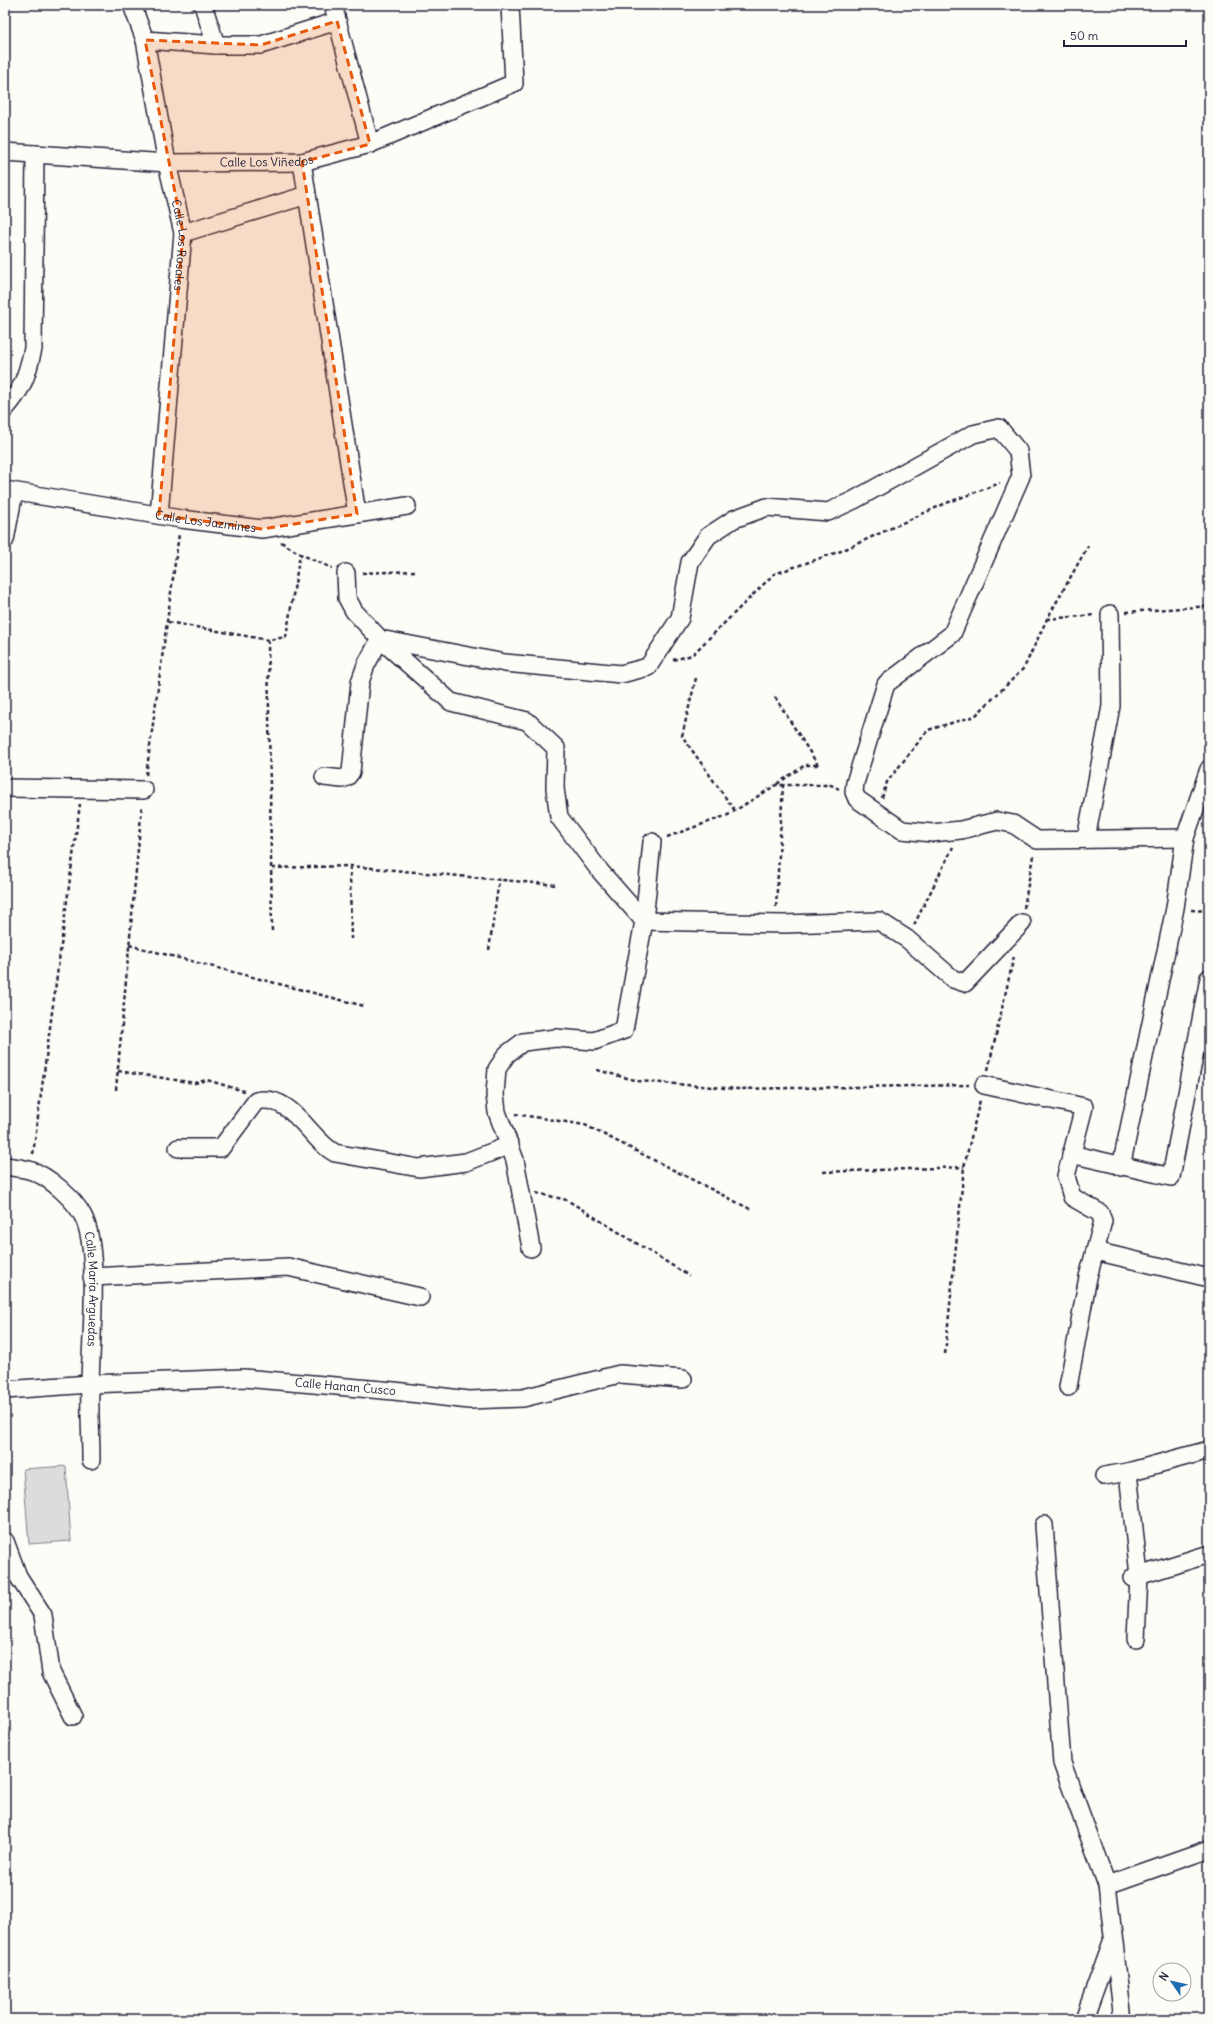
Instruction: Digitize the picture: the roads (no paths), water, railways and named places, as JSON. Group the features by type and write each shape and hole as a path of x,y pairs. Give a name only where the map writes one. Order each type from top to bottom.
{"street":[{"name":"Calle Los Rosales","path":"132,5 146,40 167,163 183,233 159,515"},
{"path":"203,5 216,45"},
{"name":"Calle Los Viñedos","path":"5,152 167,163 302,162 370,144 514,83 510,5"},
{"path":"146,40 216,45 262,45 335,13 370,144"},
{"path":"5,409 19,394 33,349 35,154"},
{"path":"302,162 358,514"},
{"path":"183,233 307,195"},
{"path":"380,639 505,663 621,674 648,667 680,618 690,562 708,536 734,519 767,506 828,512 854,500 973,434 998,428 1018,451 1021,476 952,634 886,684 855,783 854,792 857,799 902,830 932,833 961,830 997,821 1013,824 1037,840 1185,838"},
{"path":"5,540 9,491"},
{"name":"Calle Los Jazmines","path":"9,491 159,515 262,529 407,506"},
{"path":"346,573 347,598 354,611 380,639 451,702 527,721 556,748 556,788 559,817 600,871 644,921 776,924 879,921 907,939 953,979 965,983 1022,923"},
{"path":"1086,839 1111,706 1110,614"},
{"path":"324,777 342,779 347,777 351,772 360,682 366,665 380,639"},
{"path":"1121,1167 1175,908 1185,838 1209,769"},
{"path":"5,788 144,790"},
{"path":"531,1248 515,1160 497,1112 495,1094 497,1070 507,1054 523,1042 556,1038 594,1041 624,1030 644,921 652,842"},
{"path":"1071,1154 1121,1167 1171,1177 1209,978"},
{"path":"984,1085 1084,1106 1066,1176 1072,1196 1100,1213 1103,1222 1088,1277 1068,1387"},
{"path":"178,1148 221,1148 256,1101 265,1099 290,1109 325,1148 335,1153 419,1168 466,1162 510,1145"},
{"name":"Calle María Arguedas","path":"5,1166 30,1170 51,1182 71,1199 84,1216 90,1237 92,1277 90,1384 92,1460"},
{"path":"1095,1251 1209,1278"},
{"path":"92,1277 288,1267 420,1297"},
{"name":"Calle Hanan Cusco","path":"5,1390 90,1384 244,1378 394,1391 469,1400 523,1398 620,1374 683,1379"},
{"path":"1104,1476 1128,1472 1209,1450"},
{"path":"1128,1472 1135,1577 1136,1639"},
{"path":"1044,1525 1062,1763 1107,1885 1123,2019"},
{"path":"5,1541 18,1576 43,1615 51,1672 73,1716"},
{"path":"1135,1577 1209,1554"},
{"path":"1107,1885 1209,1849"},
{"path":"1084,2019 1113,1938"}]}
